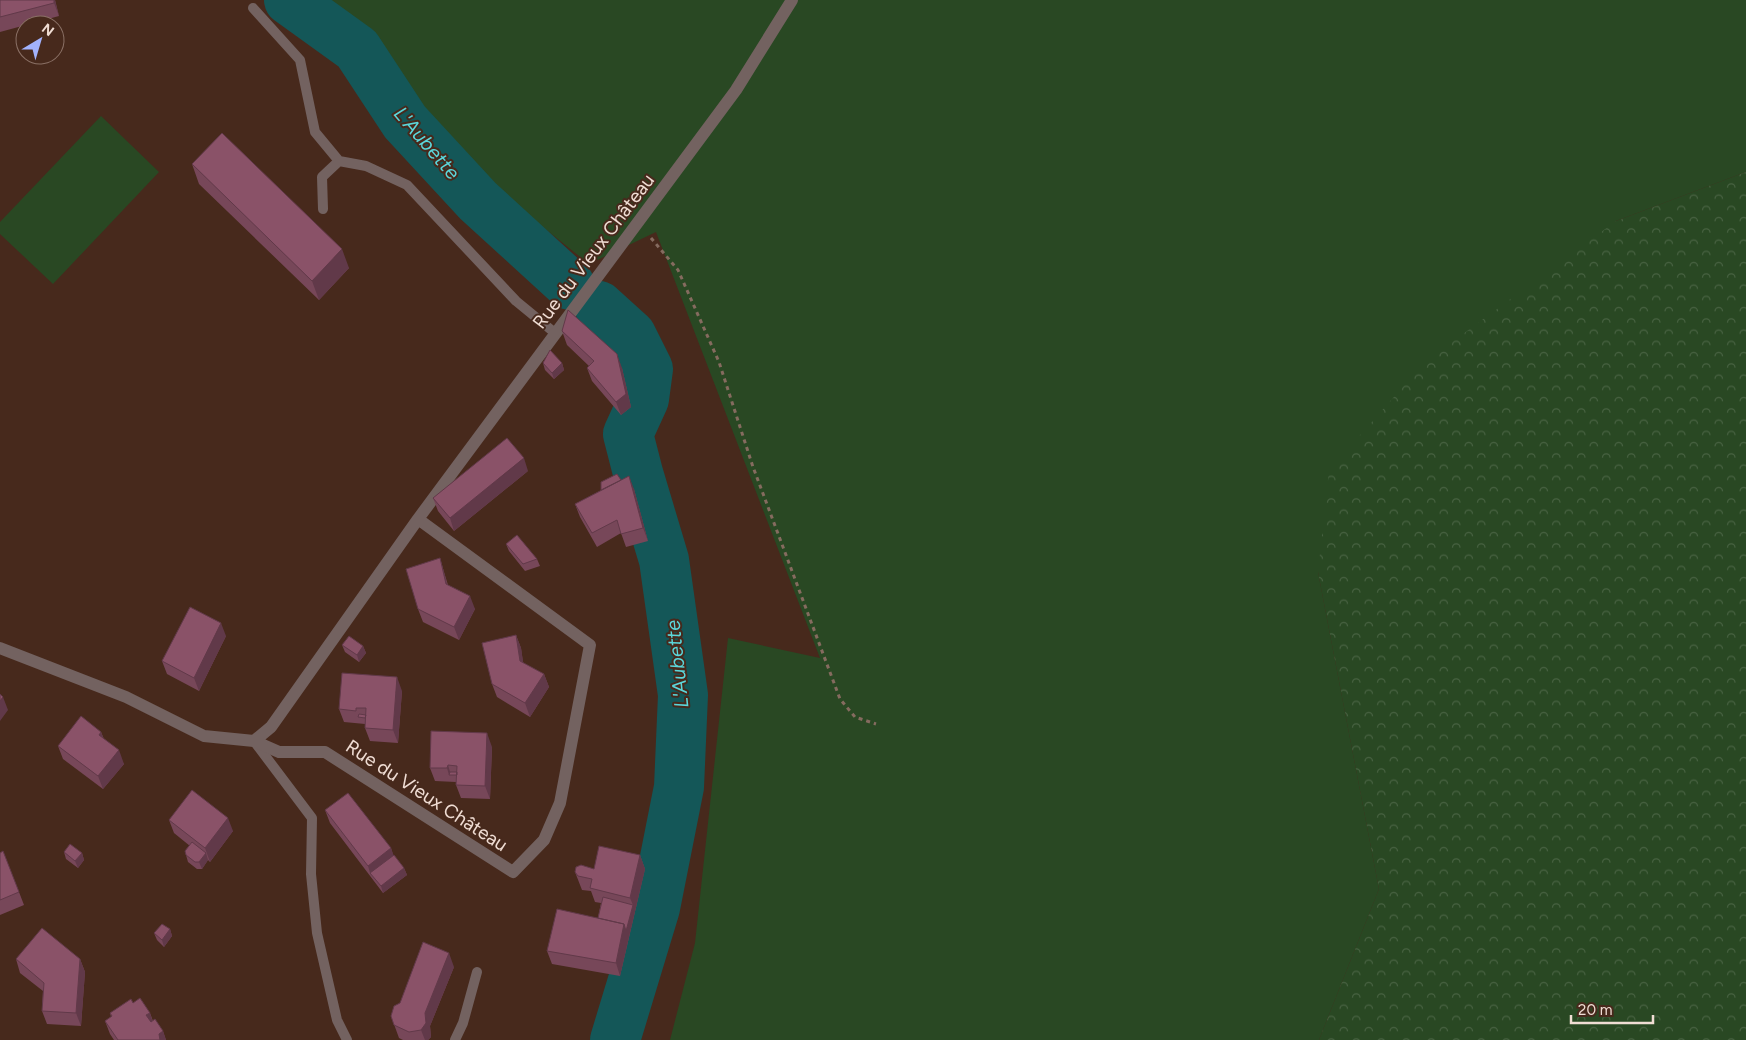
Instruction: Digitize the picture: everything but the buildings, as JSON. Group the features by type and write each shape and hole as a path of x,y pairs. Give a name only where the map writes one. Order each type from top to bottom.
{"street":[{"name":"Rue du Vieux Château","path":"254,741 271,727 418,519 736,90 792,0"},
{"name":"Rue du Vieux Château","path":"0,648 126,696 204,736 254,741 279,752 325,752 513,872 544,840 560,803 590,645 418,519"}],"lane":[{"path":"253,8 300,60 315,132 339,161 366,166 407,185 516,301 555,333"},
{"path":"323,209 322,177 339,161"},
{"path":"254,741 312,818 311,874 318,933 337,1020 347,1040"},
{"path":"454,1040 463,1023 477,972"}],"path":[{"path":"638,222 678,270 719,362 753,467 840,699 855,717 876,724"}],"green space":[{"path":"315,0 1746,0 1746,172 1616,221 1318,572 1379,889 1319,1040 670,1040 695,943 728,638 820,658 656,232 589,264 482,178"},
{"path":"101,116 159,172 53,284 0,234 0,222"},
{"path":"1746,172 1746,1040 1319,1040 1379,889 1318,572 1329,470 1425,362 1616,221"}],"waterway":[{"name":"L'Aubette","path":"289,0 357,49 405,122 478,201 570,285"},
{"name":"L'Aubette","path":"599,306 631,335 648,369 644,399 628,434 664,560 683,695 679,787 655,908 615,1040"}]}
